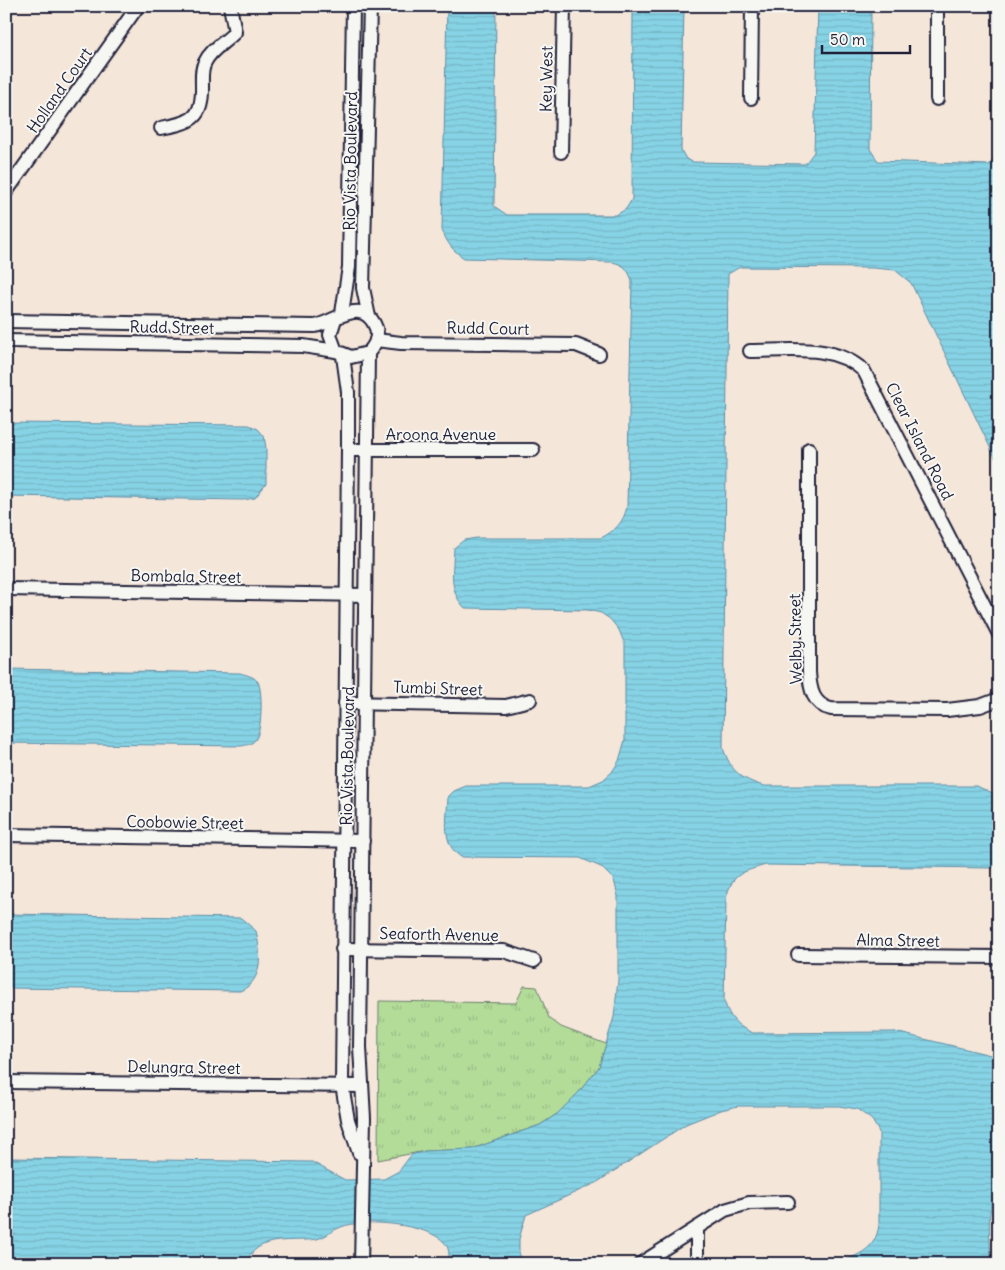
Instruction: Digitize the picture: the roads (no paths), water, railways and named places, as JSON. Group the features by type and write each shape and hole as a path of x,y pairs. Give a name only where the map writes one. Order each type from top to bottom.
{"street":[{"name":"Holland Court","path":"6,192 138,6"},
{"path":"161,128 185,123 197,115 203,98 202,72 205,61 235,32 230,6"},
{"name":"Rio Vista Boulevard","path":"339,316 349,267 353,6"},
{"name":"Rio Vista Boulevard","path":"369,317 363,288 370,6"},
{"name":"Key West","path":"562,152 564,6"},
{"path":"751,98 752,6"},
{"path":"937,99 938,6"},
{"path":"362,312 369,317 375,326 376,340 368,353 351,357 340,353 330,335 339,316 362,312"},
{"name":"Rudd Street","path":"6,321 304,326 327,323 339,316"},
{"path":"85,323 85,342"},
{"name":"Rudd Court","path":"376,340 401,343 576,345 599,354"},
{"name":"Rudd Street","path":"6,341 303,346 340,353"},
{"name":"Clear Island Road","path":"750,351 820,351 834,354 855,363 864,371 999,634"},
{"name":"Rio Vista Boulevard","path":"340,353 348,392 342,1086 348,1120 362,1160"},
{"name":"Rio Vista Boulevard","path":"361,1264 364,1118 361,1086 368,353"},
{"name":"Aroona Avenue","path":"348,450 533,450"},
{"name":"Welby Street","path":"809,450 809,672 810,687 816,699 820,704 831,709 947,710 980,706 999,699"},
{"name":"Bombala Street","path":"6,589 365,595"},
{"name":"Tumbi Street","path":"345,703 506,706 530,700"},
{"name":"Coobowie Street","path":"6,835 363,841"},
{"name":"Seaforth Avenue","path":"342,950 504,951 534,962"},
{"name":"Alma Street","path":"798,955 999,957"},
{"name":"Delungra Street","path":"6,1082 361,1086"},
{"path":"640,1264 725,1210 749,1204 788,1202"},
{"path":"697,1228 697,1264"}],"water":[{"path":"447,6 496,6 494,206 507,215 616,215 626,209 632,199 633,6 684,6 681,150 686,159 693,162 805,164 814,152 818,6 871,6 870,149 878,161 989,165 999,153 999,466 911,283 895,270 873,268 740,267 728,274 723,748 729,763 737,773 764,786 976,786 993,793 999,800 999,859 992,868 766,865 739,875 731,884 726,899 724,1001 734,1021 753,1033 895,1032 999,1057 999,1188 994,1196 990,1214 991,1264 838,1264 860,1254 870,1246 877,1234 879,1225 879,1132 872,1120 857,1109 839,1106 738,1106 721,1110 686,1124 596,1183 526,1215 519,1239 519,1264 449,1264 447,1247 436,1236 410,1227 394,1224 364,1223 341,1227 317,1239 276,1241 267,1244 251,1254 246,1264 6,1264 6,1158 312,1162 345,1180 384,1179 399,1171 411,1155 425,1151 472,1149 540,1125 557,1114 579,1092 599,1067 614,1017 618,980 618,896 614,880 601,867 580,858 461,857 450,845 448,838 448,797 454,791 466,786 589,786 603,780 612,772 619,761 625,740 625,645 619,630 610,619 601,613 588,610 465,608 456,595 454,588 454,548 464,540 477,538 601,538 615,529 621,522 627,507 632,280 622,265 611,262 464,258 448,243 442,230"},
{"path":"6,423 249,425 258,429 264,436 266,484 255,498 243,500 6,496"},
{"path":"6,669 240,673 252,677 258,682 260,687 259,729 253,742 241,746 6,743"},
{"path":"6,914 241,918 256,931 259,948 259,966 253,980 240,991 6,988"}]}
